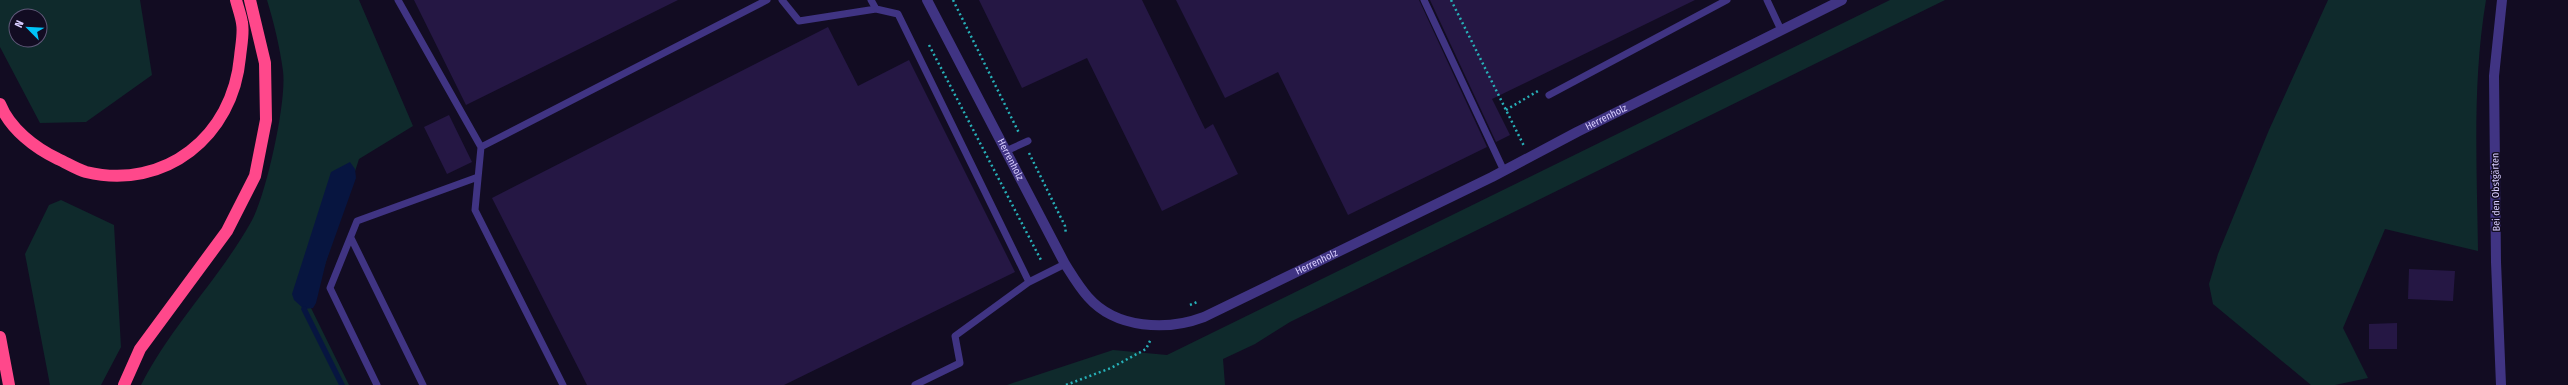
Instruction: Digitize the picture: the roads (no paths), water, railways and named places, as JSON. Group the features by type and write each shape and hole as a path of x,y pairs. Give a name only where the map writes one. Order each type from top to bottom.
{"highway":[{"path":"0,104 4,115 38,150 84,172 111,176 148,173 186,156 214,130 232,97 239,70 242,25 236,0"},
{"path":"124,385 140,349 227,231 255,176 266,120 265,63 250,0"},
{"path":"0,336 8,385"}],"street":[{"name":"Herrenholz","path":"927,0 1065,264 1088,298 1111,315 1132,323 1157,326 1190,322 1504,171 1529,157 1842,0"},
{"name":"Bei den Obstgärten","path":"2501,385 2496,262 2494,76 2502,0"}],"lane":[{"path":"398,0 481,147 475,210 563,385"},
{"path":"481,147 767,0"},
{"path":"782,0 799,21 876,9 898,14 1029,282"},
{"path":"871,0 876,9"},
{"path":"1424,0 1504,171"},
{"path":"1549,95 1727,0"},
{"path":"1767,0 1781,30"},
{"path":"1006,151 1026,142"},
{"path":"377,385 330,288 358,221 478,177"},
{"path":"351,238 423,385"},
{"path":"915,385 960,363 955,336 1029,282 1065,264"}],"water":[{"path":"350,162 355,169 356,178 326,262 316,303 313,308 304,309 294,300 292,294 331,172"}],"waterway":[{"path":"304,309 342,385"}]}
